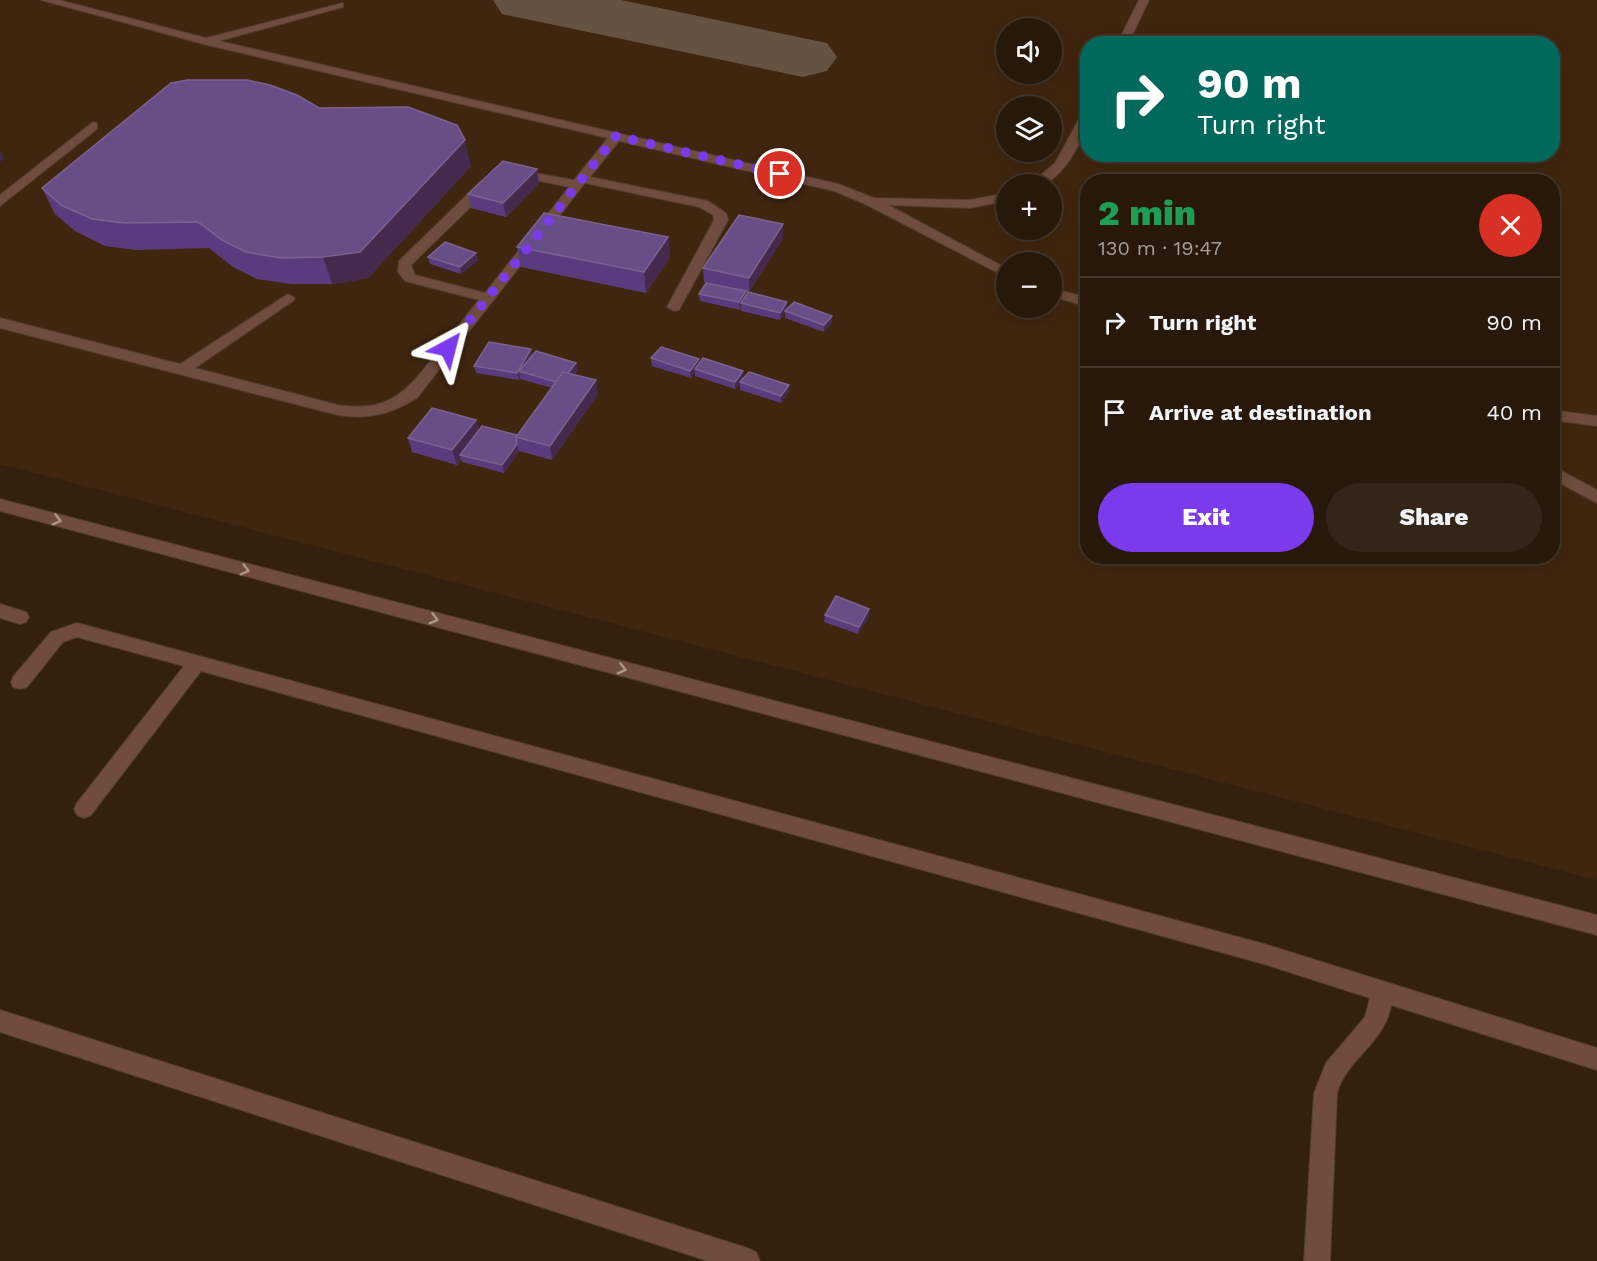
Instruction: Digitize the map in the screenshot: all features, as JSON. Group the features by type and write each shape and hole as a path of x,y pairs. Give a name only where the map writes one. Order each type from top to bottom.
{"lane":[{"path":"46,0 207,42 803,179 870,201 996,268"},
{"path":"1126,36 1144,0"},
{"path":"207,42 339,5"},
{"path":"0,202 93,126"},
{"path":"1049,174 1060,165 1080,128"},
{"path":"0,323 338,410 356,414 377,412 397,405 412,394 616,136"},
{"path":"489,298 410,278 405,272 404,264 499,174 512,172 703,204 720,213 721,220 674,307"},
{"path":"870,201 970,204 996,199"},
{"path":"1062,295 1080,301"},
{"path":"182,370 288,298"},
{"path":"1560,416 1597,421"},
{"path":"1560,476 1597,497"},
{"path":"0,505 1597,925"},
{"path":"0,611 20,617"},
{"path":"20,682 57,637 78,630 1263,954 1597,1059"},
{"path":"84,810 197,663"},
{"path":"1317,1261 1323,1111 1328,1085 1339,1063 1372,1032 1381,1014 1382,993"},
{"path":"0,1021 747,1261"}],"shaded area":[{"path":"0,0 1597,0 1597,880 0,464"}],"building":[{"path":"188,80 247,80 270,85 297,95 319,108 408,107 457,125 465,140 360,252 323,257 281,258 246,252 222,240 198,222 124,223 92,219 61,205 42,188 171,83"},
{"path":"503,161 537,169 503,203 468,194"},
{"path":"544,213 668,237 644,272 517,247"},
{"path":"739,215 783,224 749,278 703,268"},
{"path":"445,242 476,253 460,267 428,257"},
{"path":"706,283 746,291 739,302 699,294"},
{"path":"748,292 787,302 780,313 741,303"},
{"path":"794,302 832,316 824,325 785,311"},
{"path":"489,342 531,349 517,373 474,366"},
{"path":"661,347 699,359 690,371 651,358"},
{"path":"536,351 576,363 568,373 563,372 556,382 519,371"},
{"path":"703,358 743,371 735,382 695,369"},
{"path":"563,372 596,380 550,446 516,437"},
{"path":"749,372 789,385 781,396 740,382"},
{"path":"432,408 476,420 452,450 408,438"},
{"path":"482,426 517,435 517,444 502,465 460,455"},
{"path":"836,596 869,609 859,627 825,615"}],"taxiway":[{"path":"525,0 803,57"}],"route":[{"path":"448,348 616,136 780,174"}]}
